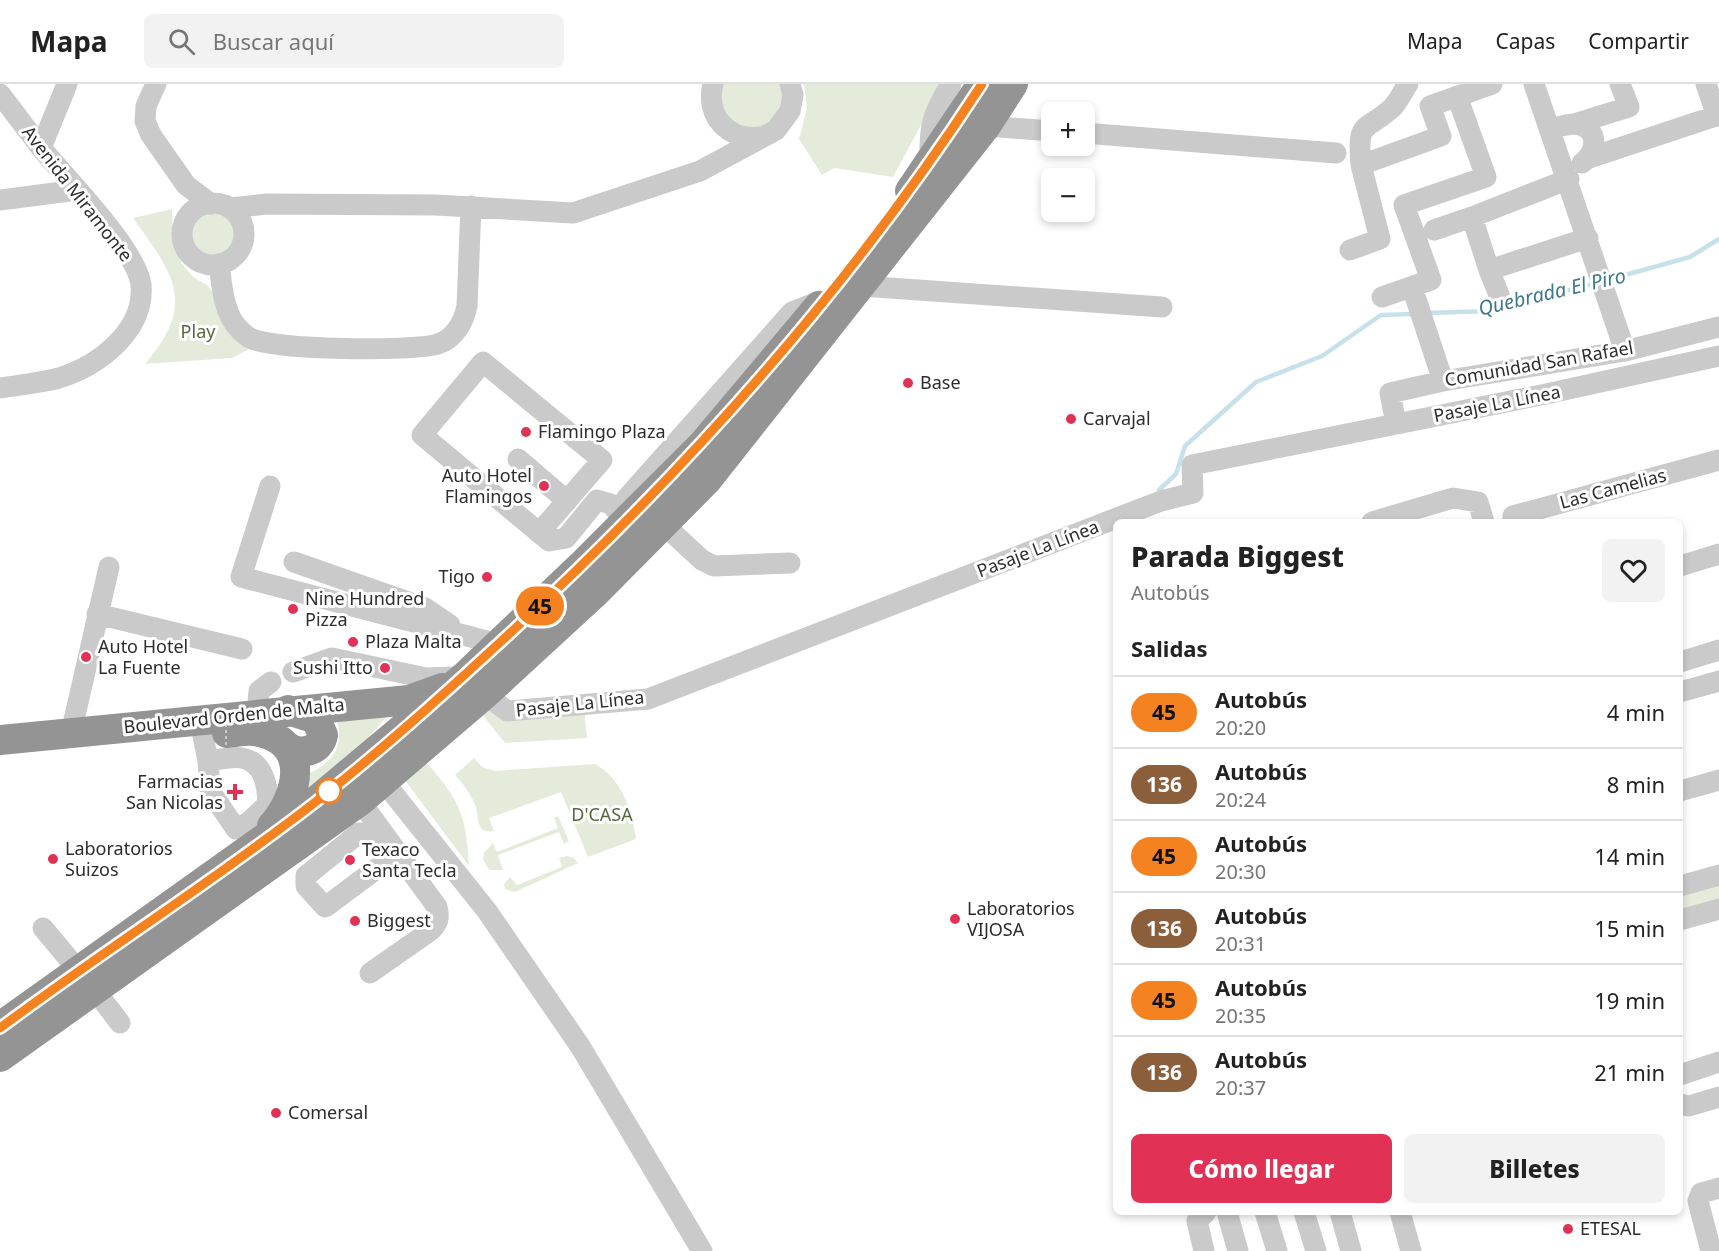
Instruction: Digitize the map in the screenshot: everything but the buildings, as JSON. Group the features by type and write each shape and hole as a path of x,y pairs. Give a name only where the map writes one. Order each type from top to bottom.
{"highway":[{"path":"0,1028 86,980 360,801 384,782 475,685 498,644 704,443 824,299 930,165 982,84"},
{"path":"0,1057 86,980 235,861 475,685 596,592 707,480 986,126 1013,84"},
{"name":"Boulevard Orden de Malta","path":"0,740 257,713 409,700 434,692 475,685"},
{"path":"288,710 316,719 323,735 319,745 305,752 288,747"},
{"name":"Boulevard Orden de Malta","path":"0,757 212,748 254,731 270,735 288,747 295,771 294,791 280,817 255,831 235,861"}],"street":[{"path":"41,148 67,84"},
{"path":"156,84 147,106 145,121 151,135 186,185 242,223 243,242"},
{"path":"713,84 712,107 718,122 737,135 761,137"},
{"path":"183,227 193,211 220,206 267,204 471,206 549,214 593,209 700,171 776,130 787,119 792,104 790,84"},
{"path":"930,165 929,129 938,105 951,84"},
{"path":"1350,250 1380,239 1361,165 1359,139 1368,123 1392,108 1408,84"},
{"path":"1361,165 1441,136 1430,106 1492,84"},
{"path":"1534,84 1567,175 1625,351"},
{"path":"1551,129 1629,107 1620,84"},
{"path":"1434,230 1495,208 1567,175 1589,158 1718,116 1706,84"},
{"name":"Avenida Miramonte","path":"0,94 129,258 141,284 140,308 125,336 108,352 60,378 0,388"},
{"path":"1457,96 1495,208"},
{"path":"700,171 709,159 718,122"},
{"path":"1574,124 1581,125 1592,134 1594,147 1589,158"},
{"path":"986,126 1041,130"},
{"path":"1095,134 1336,153"},
{"path":"1382,297 1415,295 1431,280 1404,206 1486,177"},
{"path":"186,185 184,245 188,253 204,264 219,264 232,258 243,242 250,220 267,204"},
{"path":"0,200 76,190"},
{"path":"219,264 231,318 238,328 250,338 279,345 308,346 419,347 440,344 455,333 466,313 471,206"},
{"path":"1472,217 1499,295"},
{"path":"1489,270 1588,238"},
{"path":"861,286 1162,308"},
{"path":"1415,295 1443,381"},
{"name":"Comunidad San Rafael","path":"1396,424 1390,393 1443,381 1625,351 1719,327"},
{"name":"Pasaje La Línea","path":"1114,519 1161,501 1193,493 1192,465 1719,356"},
{"path":"539,533 602,460 483,362 422,435 539,533 549,541 566,538 597,500 611,504 625,521"},
{"path":"518,459 567,501"},
{"name":"Las Camelias","path":"1513,519 1513,516 1719,460"},
{"path":"270,486 241,577 498,644"},
{"path":"1382,519 1453,498 1478,502 1483,519"},
{"name":"Pasaje La Línea","path":"475,685 507,711 648,699 1113,520"},
{"path":"663,524 702,560 714,566 790,563"},
{"path":"1683,565 1719,554"},
{"path":"294,562 425,608 447,621 456,632"},
{"path":"72,733 109,567"},
{"path":"97,614 242,649"},
{"path":"1683,661 1719,650"},
{"path":"293,672 332,658 426,678 475,685"},
{"path":"1683,691 1719,681"},
{"path":"257,713 260,691 271,682"},
{"path":"212,748 253,764 264,777 268,787 267,805 255,831 236,829 210,791 212,748"},
{"path":"1683,790 1719,780"},
{"path":"384,782 487,911 566,1027 702,1251"},
{"path":"360,801 394,856 437,907 439,915 437,924 430,932 370,973"},
{"path":"1683,885 1719,875"},
{"path":"1683,920 1719,909"},
{"path":"43,928 120,1023"},
{"path":"1683,1074 1719,1062"},
{"path":"1683,1105 1689,1106 1719,1097"},
{"path":"1711,1251 1698,1201 1701,1193 1719,1188"},
{"path":"1203,1215 1197,1221 1203,1251"},
{"path":"1228,1215 1238,1251"},
{"path":"1266,1215 1277,1251"},
{"path":"1305,1215 1316,1251"},
{"path":"1341,1215 1351,1251"},
{"path":"1401,1215 1411,1251"}],"path":[{"path":"212,748 226,712"}],"green space":[{"path":"722,84 782,84 786,100 769,127 737,127 722,112"},
{"path":"804,84 943,84 893,177 834,168 822,175 799,139 807,108"},
{"name":"Play","path":"172,209 173,245 182,264 193,277 207,285 215,295 225,324 249,349 232,358 145,364 161,343 171,323 175,306 174,290 169,273 133,218"},
{"path":"213,210 230,217 237,234 230,251 213,258 196,251 189,234 196,217"},
{"path":"493,702 584,706 587,738 505,743 480,712"},
{"path":"335,714 389,714 361,746 302,797 305,776 323,765 335,752 339,736"},
{"name":"D'CASA","path":"474,758 482,767 495,771 595,764 612,778 624,796 632,817 636,839 588,857 561,792 489,818 494,831 484,830 479,823 472,799 465,786 455,775"},
{"path":"426,762 447,787 459,809 466,833 469,866 404,779"},
{"name":"D'CASA","path":"558,816 569,841 564,844 559,832 498,855 503,870 489,870 483,859 484,853 493,843 497,852 558,828 554,818"},
{"name":"D'CASA","path":"567,856 574,858 578,863 515,892 505,889 504,884 510,877 517,885 562,867 559,858"},
{"path":"1719,883 1719,899 1683,909 1683,893"}],"waterway":[{"name":"Quebrada El Piro","path":"1607,280 1690,257 1719,239"},
{"name":"Quebrada El Piro","path":"1428,313 1489,311 1596,283"},
{"name":"Quebrada El Piro","path":"1159,490 1176,474 1185,446 1256,382 1322,356 1381,315 1413,314"}],"bus line":[{"name":"45","path":"0,1028 310,806 464,677 551,595 704,443 833,288 930,165 982,84"}],"place":[{"name":"Base","path":"908,383"},
{"name":"Carvajal","path":"1071,419"},
{"name":"Flamingo Plaza","path":"526,432"},
{"name":"Auto Hotel Flamingos","path":"544,486"},
{"name":"Tigo","path":"487,577"},
{"name":"Nine Hundred Pizza","path":"293,609"},
{"name":"Plaza Malta","path":"353,642"},
{"name":"Auto Hotel La Fuente","path":"86,657"},
{"name":"Sushi Itto","path":"385,668"},
{"name":"Farmacias San Nicolas","path":"235,792"},
{"name":"Laboratorios Suizos","path":"53,859"},
{"name":"Texaco Santa Tecla","path":"350,860"},
{"name":"Laboratorios VIJOSA","path":"955,919"},
{"name":"Biggest","path":"355,921"},
{"name":"Comersal","path":"276,1113"},
{"name":"ETESAL","path":"1568,1229"}]}
